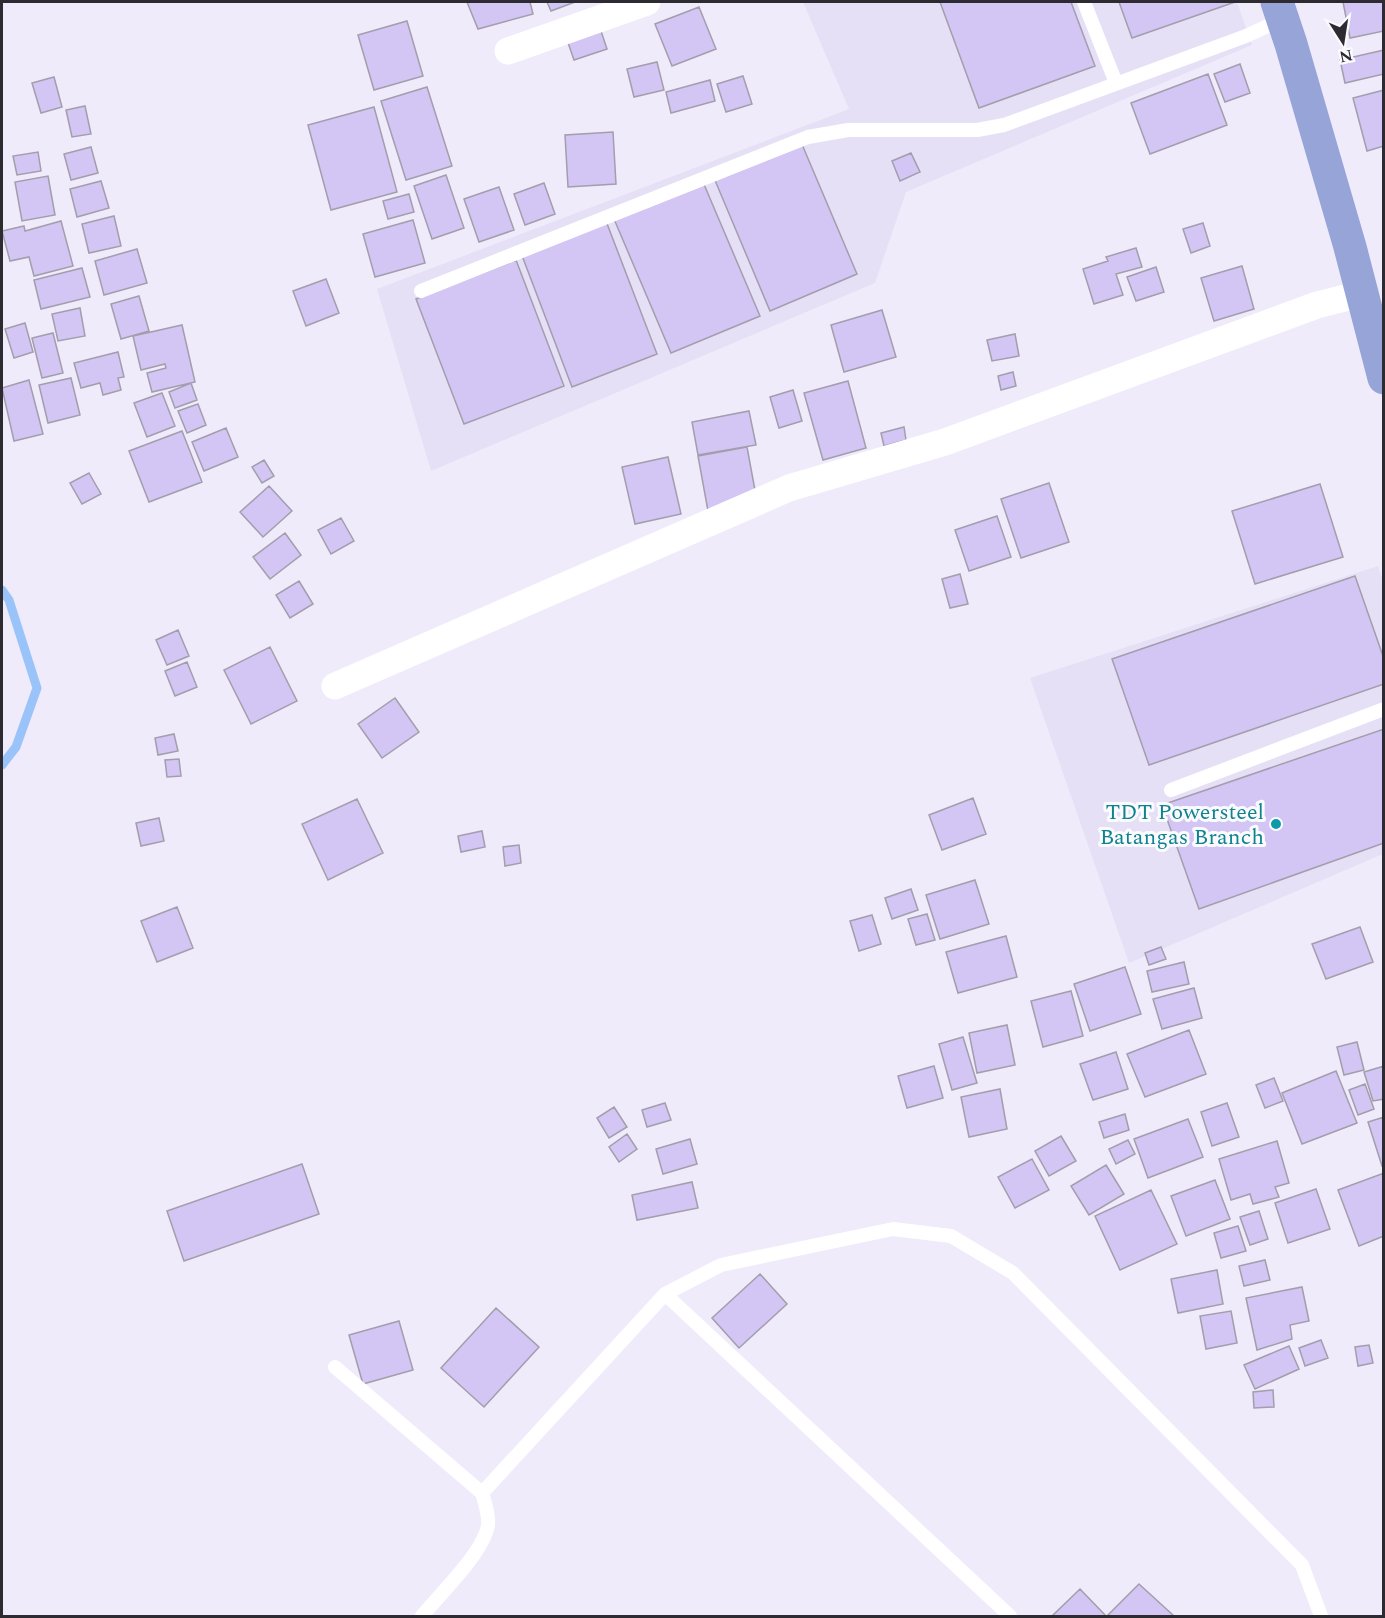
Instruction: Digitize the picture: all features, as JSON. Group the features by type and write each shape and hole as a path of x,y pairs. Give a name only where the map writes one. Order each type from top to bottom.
{"highway":[{"path":"1280,10 1346,236 1383,378"}],"street":[{"path":"508,51 646,2"},
{"path":"335,686 789,488 945,442 1317,305 1360,294"}],"lane":[{"path":"1084,2 1116,83"},
{"path":"422,291 808,137 848,130 977,130 1004,125 1246,36 1280,10"},
{"path":"1171,790 1383,709"},
{"path":"482,1493 665,1294 721,1265 893,1229 951,1236 1013,1274 1302,1565 1321,1617"},
{"path":"665,1294 1010,1617"},
{"path":"335,1367 482,1493 488,1514 488,1526 482,1544 422,1617"}],"shaded area":[{"path":"803,2 1237,2 1252,45 906,192 875,283 431,471 377,289 849,109"},
{"path":"1378,566 1384,585 1383,854 1129,963 1030,678"}],"building":[{"path":"467,2 530,2 533,14 478,29"},
{"path":"547,2 575,2 551,11"},
{"path":"940,2 1071,2 1095,66 979,108"},
{"path":"1119,2 1235,2 1132,38"},
{"path":"1343,2 1384,2 1384,31 1350,38"},
{"path":"699,7 716,49 672,66 655,24"},
{"path":"407,21 423,76 374,90 358,35"},
{"path":"599,25 607,49 574,60 566,37"},
{"path":"1384,50 1384,74 1345,83 1340,60"},
{"path":"657,62 664,90 634,97 627,69"},
{"path":"1240,64 1250,93 1225,102 1214,74"},
{"path":"1208,74 1227,125 1150,154 1131,103"},
{"path":"743,76 752,104 726,112 717,84"},
{"path":"54,77 62,107 41,113 32,83"},
{"path":"710,80 715,101 671,113 666,92"},
{"path":"427,87 452,166 406,180 381,101"},
{"path":"1384,90 1384,146 1367,151 1353,98"},
{"path":"85,106 91,134 72,137 66,110"},
{"path":"374,107 397,192 331,210 308,125"},
{"path":"613,132 616,184 568,187 565,135"},
{"path":"801,142 857,274 770,311 714,178"},
{"path":"91,147 98,173 71,180 64,154"},
{"path":"38,152 41,171 17,175 13,156"},
{"path":"911,153 920,172 900,181 892,161"},
{"path":"446,175 464,228 432,239 414,186"},
{"path":"48,176 55,215 22,221 15,182"},
{"path":"101,181 109,208 77,217 70,189"},
{"path":"703,182 760,316 671,353 614,219"},
{"path":"544,183 555,214 525,225 514,194"},
{"path":"499,187 514,230 479,242 464,199"},
{"path":"409,194 414,212 388,219 383,201"},
{"path":"114,216 121,246 89,253 82,224"},
{"path":"413,220 425,263 375,277 363,234"},
{"path":"61,221 73,266 34,276 29,257 10,261 2,231 24,226 25,231"},
{"path":"606,221 657,354 572,387 521,253"},
{"path":"1203,223 1210,246 1191,253 1183,229"},
{"path":"1136,248 1142,267 1116,274 1123,295 1094,304 1083,269 1108,261 1106,257"},
{"path":"137,249 147,283 104,295 95,261"},
{"path":"516,260 564,386 464,424 416,299"},
{"path":"1242,266 1254,309 1214,321 1201,278"},
{"path":"1156,267 1164,292 1136,301 1127,277"},
{"path":"82,268 90,297 41,309 34,280"},
{"path":"326,279 339,313 306,326 293,291"},
{"path":"139,296 149,331 121,339 111,304"},
{"path":"80,308 85,336 58,341 52,314"},
{"path":"882,310 896,357 844,372 831,325"},
{"path":"25,323 33,352 14,358 5,329"},
{"path":"182,325 195,382 152,392 147,373 166,368 165,364 141,370 133,336"},
{"path":"53,333 63,373 42,378 32,338"},
{"path":"1015,334 1019,356 992,361 987,340"},
{"path":"118,352 124,377 118,378 121,390 103,395 100,383 81,388 74,363"},
{"path":"1013,372 1016,386 1001,390 998,376"},
{"path":"71,378 80,415 48,423 39,385"},
{"path":"29,380 43,434 14,441 2,388"},
{"path":"848,381 866,448 823,460 804,393"},
{"path":"191,383 197,400 175,408 169,392"},
{"path":"793,390 802,421 779,428 770,397"},
{"path":"162,393 175,426 147,437 134,403"},
{"path":"198,404 206,425 187,433 178,411"},
{"path":"749,411 756,445 698,455 692,422"},
{"path":"904,427 906,440 884,446 881,433"},
{"path":"226,428 238,457 204,471 192,442"},
{"path":"182,431 202,482 149,502 129,451"},
{"path":"747,447 757,501 708,511 698,456"},
{"path":"668,457 681,514 635,524 622,467"},
{"path":"264,460 274,476 262,483 252,467"},
{"path":"89,473 101,494 82,504 70,483"},
{"path":"1049,483 1069,542 1021,558 1001,499"},
{"path":"1320,484 1343,557 1255,584 1232,511"},
{"path":"269,486 292,511 263,537 240,512"},
{"path":"997,516 1011,557 969,571 955,530"},
{"path":"341,518 354,541 331,554 318,530"},
{"path":"285,533 301,555 270,579 253,557"},
{"path":"960,574 968,604 950,608 942,579"},
{"path":"1355,576 1384,659 1384,684 1149,765 1112,659"},
{"path":"299,581 313,604 290,618 276,595"},
{"path":"178,630 189,656 167,665 156,640"},
{"path":"270,647 297,701 251,724 224,670"},
{"path":"187,662 197,687 175,696 165,671"},
{"path":"395,698 419,732 382,758 358,724"},
{"name":"TDT Powersteel Batangas Branch","path":"1384,729 1384,843 1199,909 1162,805"},
{"path":"174,734 178,751 158,755 155,738"},
{"path":"179,759 181,776 167,777 165,760"},
{"path":"973,798 986,834 942,850 929,815"},
{"path":"357,799 383,853 328,880 302,824"},
{"path":"159,818 164,841 141,846 136,823"},
{"path":"482,831 485,847 461,852 458,836"},
{"path":"519,845 521,863 505,866 503,847"},
{"path":"975,880 989,924 940,939 926,895"},
{"path":"911,889 918,910 892,919 885,898"},
{"path":"177,907 193,948 157,962 141,921"},
{"path":"927,914 935,940 916,945 908,919"},
{"path":"872,915 881,944 859,951 850,921"},
{"path":"1360,927 1373,962 1326,979 1312,944"},
{"path":"1006,936 1017,977 958,993 946,952"},
{"path":"1161,947 1166,959 1149,965 1145,953"},
{"path":"1184,962 1189,984 1152,992 1147,971"},
{"path":"1125,967 1141,1014 1090,1031 1074,984"},
{"path":"1194,988 1202,1018 1162,1029 1153,999"},
{"path":"1071,991 1083,1036 1043,1047 1031,1001"},
{"path":"1007,1025 1015,1065 977,1073 969,1033"},
{"path":"1189,1030 1206,1074 1145,1097 1127,1054"},
{"path":"963,1037 977,1083 952,1090 939,1044"},
{"path":"1357,1042 1364,1070 1344,1075 1337,1047"},
{"path":"1116,1052 1128,1089 1093,1100 1080,1064"},
{"path":"934,1066 943,1098 907,1108 898,1076"},
{"path":"1384,1066 1384,1099 1373,1101 1364,1072"},
{"path":"1336,1071 1357,1123 1302,1144 1282,1093"},
{"path":"1274,1078 1283,1101 1265,1108 1256,1085"},
{"path":"1365,1084 1374,1109 1358,1115 1349,1090"},
{"path":"1000,1089 1007,1129 969,1137 961,1097"},
{"path":"665,1103 671,1120 647,1127 642,1110"},
{"path":"1227,1103 1239,1137 1212,1146 1201,1112"},
{"path":"614,1107 627,1127 609,1138 597,1118"},
{"path":"1125,1114 1129,1130 1104,1138 1099,1122"},
{"path":"1384,1117 1384,1165 1382,1166 1368,1122"},
{"path":"1188,1119 1203,1157 1148,1178 1134,1139"},
{"path":"627,1134 637,1149 619,1162 609,1147"},
{"path":"1061,1136 1076,1161 1049,1176 1035,1151"},
{"path":"690,1139 697,1164 663,1174 656,1149"},
{"path":"1128,1140 1135,1154 1116,1164 1109,1149"},
{"path":"1277,1141 1289,1183 1275,1187 1279,1197 1253,1204 1250,1194 1231,1200 1219,1159"},
{"path":"1032,1159 1049,1190 1015,1208 998,1177"},
{"path":"302,1164 319,1214 184,1261 167,1211"},
{"path":"1106,1165 1124,1194 1089,1215 1071,1186"},
{"path":"1384,1173 1384,1236 1359,1246 1338,1190"},
{"path":"1215,1180 1230,1219 1186,1236 1171,1196"},
{"path":"692,1182 698,1208 637,1220 632,1195"},
{"path":"1316,1189 1330,1229 1288,1243 1275,1203"},
{"path":"1151,1190 1177,1244 1120,1270 1095,1216"},
{"path":"1259,1211 1268,1239 1250,1245 1240,1217"},
{"path":"1238,1226 1246,1251 1221,1258 1214,1233"},
{"path":"1265,1260 1270,1280 1244,1286 1239,1266"},
{"path":"1217,1270 1223,1304 1178,1313 1171,1279"},
{"path":"760,1274 787,1304 739,1348 712,1318"},
{"path":"1302,1287 1309,1321 1290,1325 1292,1339 1257,1350 1246,1298"},
{"path":"496,1308 539,1347 484,1407 441,1368"},
{"path":"1231,1311 1237,1343 1206,1349 1200,1316"},
{"path":"399,1321 413,1370 363,1384 349,1335"},
{"path":"1321,1340 1328,1358 1305,1366 1299,1348"},
{"path":"1369,1345 1373,1363 1358,1366 1355,1347"},
{"path":"1289,1346 1299,1369 1255,1389 1244,1365"},
{"path":"1273,1390 1274,1407 1254,1408 1253,1392"},
{"path":"1139,1584 1174,1616 1107,1616"},
{"path":"1080,1589 1106,1616 1052,1616"}],"waterway":[{"path":"2,590 9,600 37,688 16,747 2,765"}],"place":[{"name":"TDT Powersteel Batangas Branch","path":"1276,824"}]}
